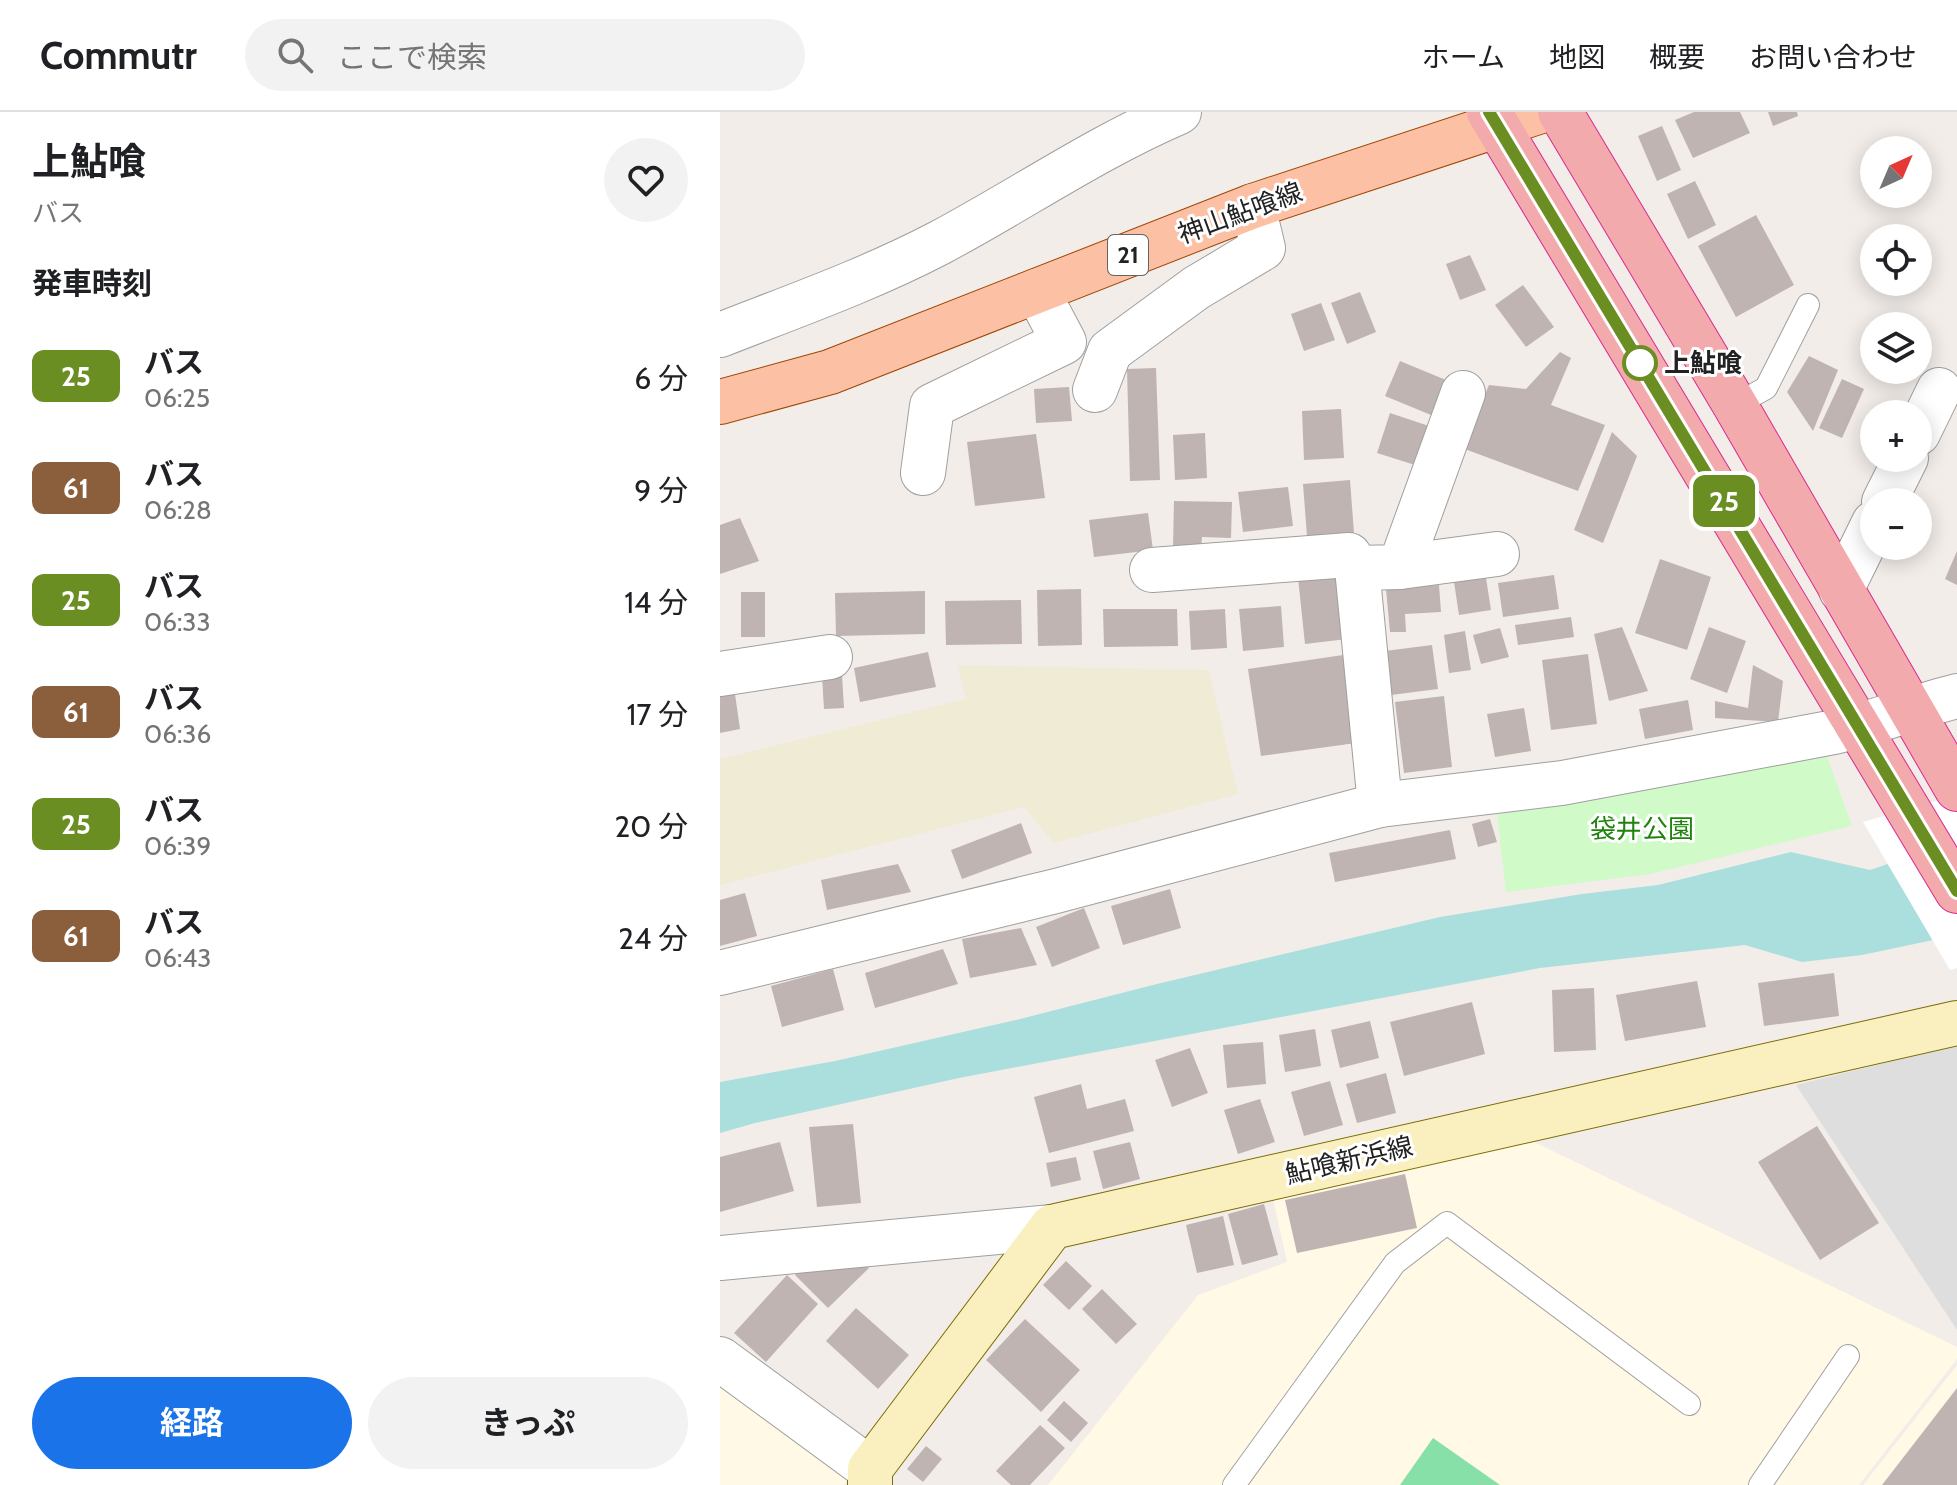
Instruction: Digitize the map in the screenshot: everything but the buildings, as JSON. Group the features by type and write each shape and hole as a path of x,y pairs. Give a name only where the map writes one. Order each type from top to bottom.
{"highway":[{"path":"1560,112 1735,405 1957,789"},
{"path":"1508,117 1957,891"}],"main road":[{"name":"神山鮎喰線","path":"720,402 830,372 1253,206 1508,117"},
{"name":"鮎喰新浜線","path":"1052,1227 1957,1023"},
{"path":"872,1480 1052,1227"}],"street":[{"path":"720,335 872,277 1084,159 1179,112"},
{"path":"1095,390 1110,351 1196,288 1263,248 1253,206"},
{"path":"923,473 932,406 1064,342 1037,291"},
{"path":"1932,404 1939,390"},
{"path":"1400,567 1463,393"},
{"path":"1841,590 1860,551"},
{"path":"1357,568 1400,567 1497,554"},
{"path":"1152,570 1349,555 1357,568 1380,805"},
{"path":"720,674 830,657"},
{"path":"720,973 1056,891 1380,805 1562,783 1860,726 1910,708 1957,696"},
{"path":"720,1258 1052,1227"},
{"path":"720,1359 872,1480"}],"lane":[{"path":"1735,405 1766,388 1808,305"},
{"path":"1234,1485 1395,1263 1447,1223 1689,1404"},
{"path":"1760,1485 1848,1356"}],"shaded area":[{"path":"957,665 1209,670 1238,794 1054,843 1024,807 720,885 720,759 966,699"},
{"path":"1957,1045 1957,1330 1796,1085"},
{"path":"1530,1140 1957,1347 1957,1359 1859,1485 1048,1485 1198,1295 1287,1262 1273,1199"},
{"path":"1957,1365 1957,1485 1863,1485"},
{"path":"720,1386 848,1480 844,1485 720,1485"}],"green space":[{"name":"袋井公園","path":"1825,751 1852,826 1650,874 1506,892 1496,806"},
{"path":"1433,1438 1500,1485 1400,1485"}],"water":[{"path":"1957,840 1957,935 1862,955 1802,962 1745,945 1540,968 959,1078 720,1133 720,1082 835,1061 1020,1019 1440,917 1658,885 1791,852 1870,870"}],"pier":[{"path":"1957,795 1957,968 1950,970 1863,822"}],"bus line":[{"name":"25","path":"1489,112 1957,891"}],"place":[{"name":"上鮎喰","path":"1640,363"}]}
